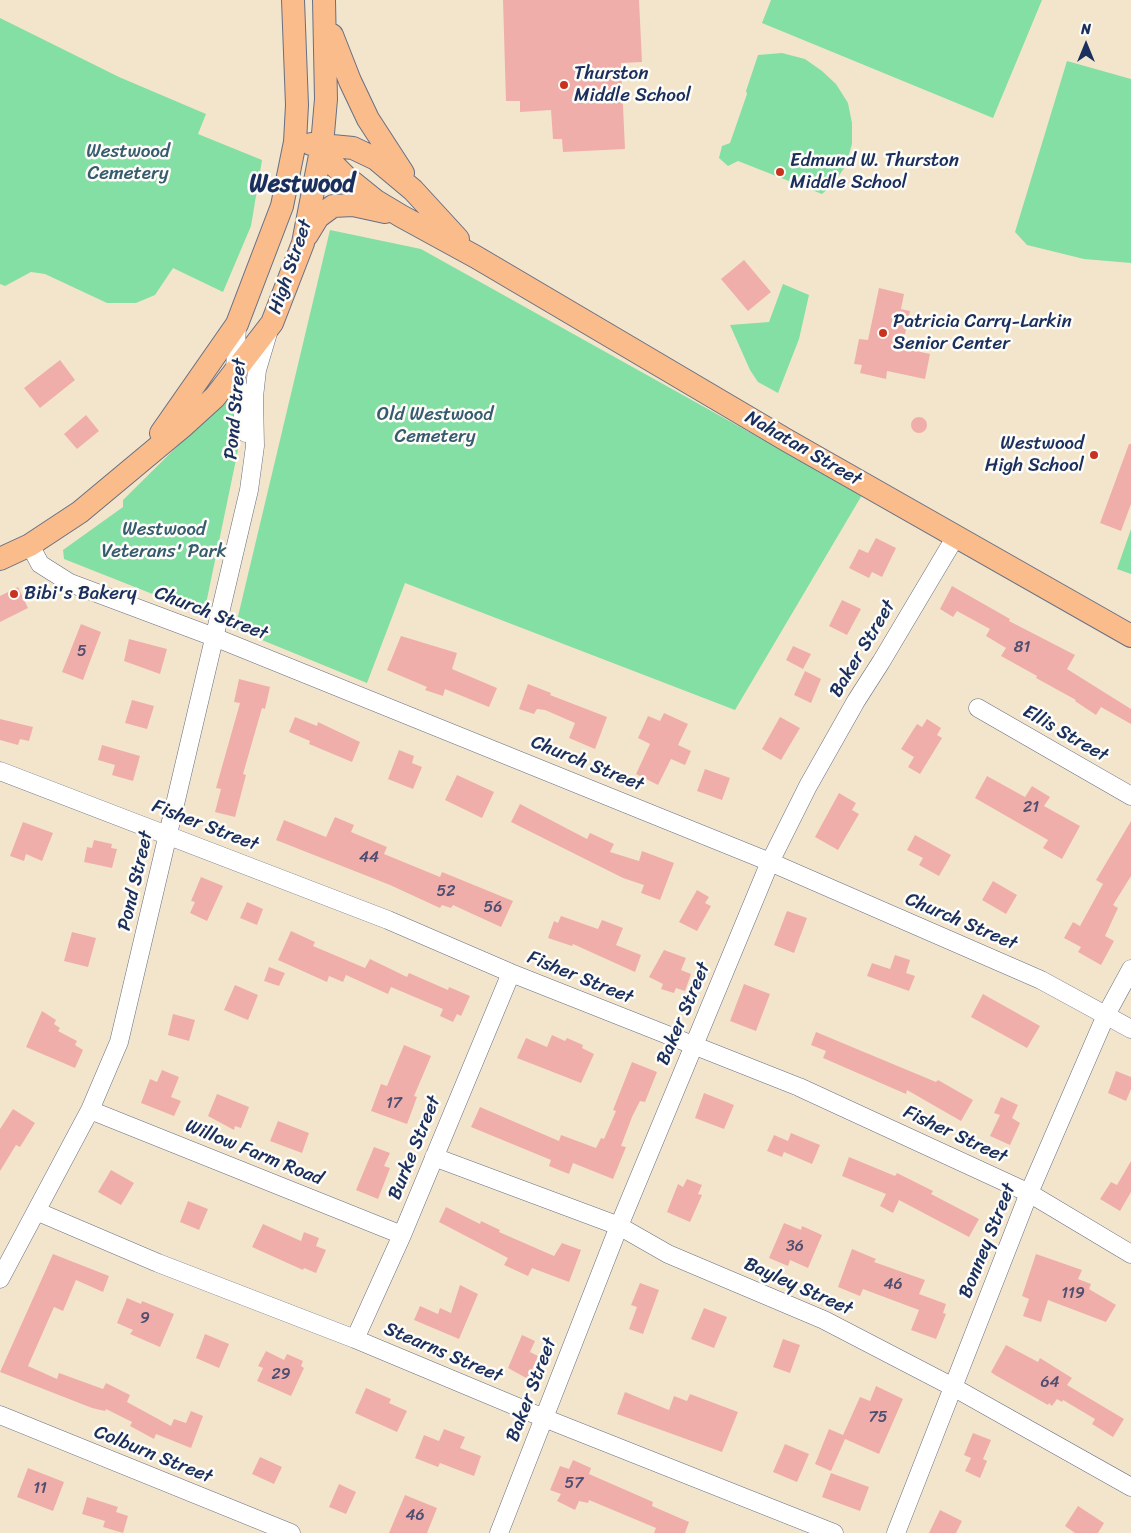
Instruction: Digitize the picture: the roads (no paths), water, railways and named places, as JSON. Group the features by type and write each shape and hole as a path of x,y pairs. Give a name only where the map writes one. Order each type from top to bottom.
{"main road":[{"name":"High Street","path":"146,454 237,324 282,206 295,142 297,105 293,0"},
{"name":"High Street","path":"0,559 30,545 80,512 146,454 215,398 272,323 303,243 322,146 326,99 324,5"},
{"path":"324,5 337,50 368,119 413,190"},
{"name":"Nahatan Street","path":"295,142 353,148 376,158 413,190 438,220 476,258"},
{"name":"Nahatan Street","path":"322,146 332,163 376,201 780,436 1131,636"},
{"path":"303,243 318,216 333,206 366,207 401,216"}],"street":[{"name":"Pond Street","path":"2,1270 36,1212 90,1110 119,1042 252,471 257,370 272,323"},
{"name":"Pond Street","path":"237,324 235,373 252,471"},
{"name":"Baker Street","path":"500,1533 619,1226 770,862 808,786 856,701 956,536"},
{"name":"Church Street","path":"30,545 40,564 70,583 214,637 770,862 1041,980 1131,1029"},
{"name":"Ellis Street","path":"978,708 1131,796"},
{"name":"Fisher Street","path":"0,770 388,920 511,973 799,1087 1030,1193 1131,1254"},
{"name":"Bonney Street","path":"896,1533 1030,1193 1106,1015 1131,969"},
{"name":"Burke Street","path":"355,1339 402,1236 511,973"},
{"name":"Willow Farm Road","path":"90,1110 402,1236"},
{"name":"Bayley Street","path":"434,1156 619,1226 668,1254 824,1320 953,1387 1131,1487"},
{"name":"Stearns Street","path":"36,1212 158,1263 355,1339 544,1418 834,1533"},
{"name":"Colburn Street","path":"0,1414 291,1533"}],"place":[{"name":"Thurston Middle School","path":"564,85"},
{"name":"Edmund W. Thurston Middle School","path":"780,172"},
{"name":"Patricia Carry-Larkin Senior Center","path":"883,333"},
{"name":"Westwood High School","path":"1094,455"},
{"name":"Bibi's Bakery","path":"14,594"}],"district":[{"name":"Westwood","path":"302,185"}],"park label":[{"name":"Westwood Cemetery","path":"128,163"},
{"name":"Old Westwood Cemetery","path":"435,426"},
{"name":"Westwood Veterans' Park","path":"164,541"}]}
